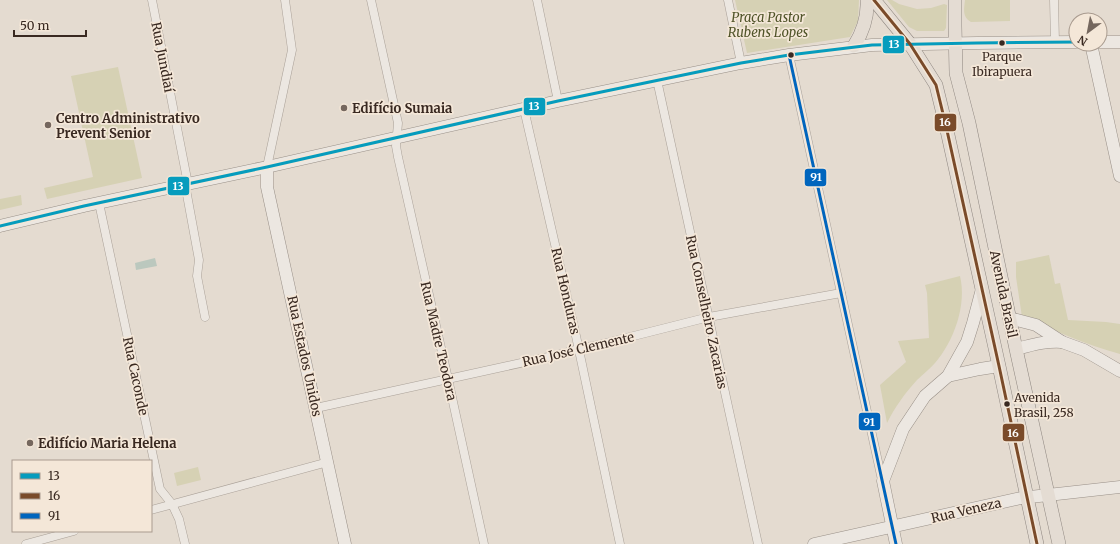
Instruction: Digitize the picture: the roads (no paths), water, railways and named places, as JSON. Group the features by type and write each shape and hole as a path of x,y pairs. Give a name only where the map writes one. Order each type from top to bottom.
{"main road":[{"path":"854,46 866,21 867,0"},
{"name":"Avenida Brasil","path":"874,0 910,44 936,85 1037,544"},
{"name":"Avenida Brasil","path":"956,0 956,73 969,123 1009,318 1059,544"},
{"path":"0,226 524,109 741,63 854,46 1068,42"},
{"path":"1108,42 1120,42"},
{"path":"1094,52 1120,176"},
{"name":"Rua Estados Unidos","path":"267,167 267,187 345,544"},
{"path":"896,544 883,481 903,429 925,396 948,376 967,342 982,289"},
{"path":"1009,318 1036,325 1062,342 1084,350 1120,371"},
{"path":"1016,349 1038,343 1062,342"},
{"path":"948,376 999,366"},
{"name":"Rua Veneza","path":"814,544 1021,498 1120,487"}],"street":[{"name":"Rua Jundiaí","path":"152,0 187,184 199,260 197,276 205,317"},
{"path":"267,167 292,50 285,0"},
{"name":"Rua Madre Teodora","path":"370,0 398,123 396,146 397,152 484,544"},
{"path":"537,0 558,102"},
{"path":"728,0 741,63"},
{"path":"1054,0 1055,42"},
{"path":"789,55 883,481"},
{"name":"Rua Conselheiro Zacarias","path":"656,80 758,544"},
{"name":"Rua Honduras","path":"524,109 620,544"},
{"name":"Rua Caconde","path":"99,203 160,489 172,504 179,519 185,544"},
{"name":"Rua José Clemente","path":"316,408 557,355 709,317 841,294"},
{"path":"152,510 328,462"},
{"path":"26,544 70,532"}],"place":[{"name":"Parque Ibirapuera","path":"1002,43"},
{"name":"Edifício Sumaia","path":"344,108"},
{"name":"Centro Administrativo Prevent Senior","path":"48,125"},
{"name":"Avenida Brasil, 258","path":"1007,404"},
{"name":"Edifício Maria Helena","path":"30,443"}],"park label":[{"name":"Praça Pastor Rubens Lopes","path":"768,24"}]}
